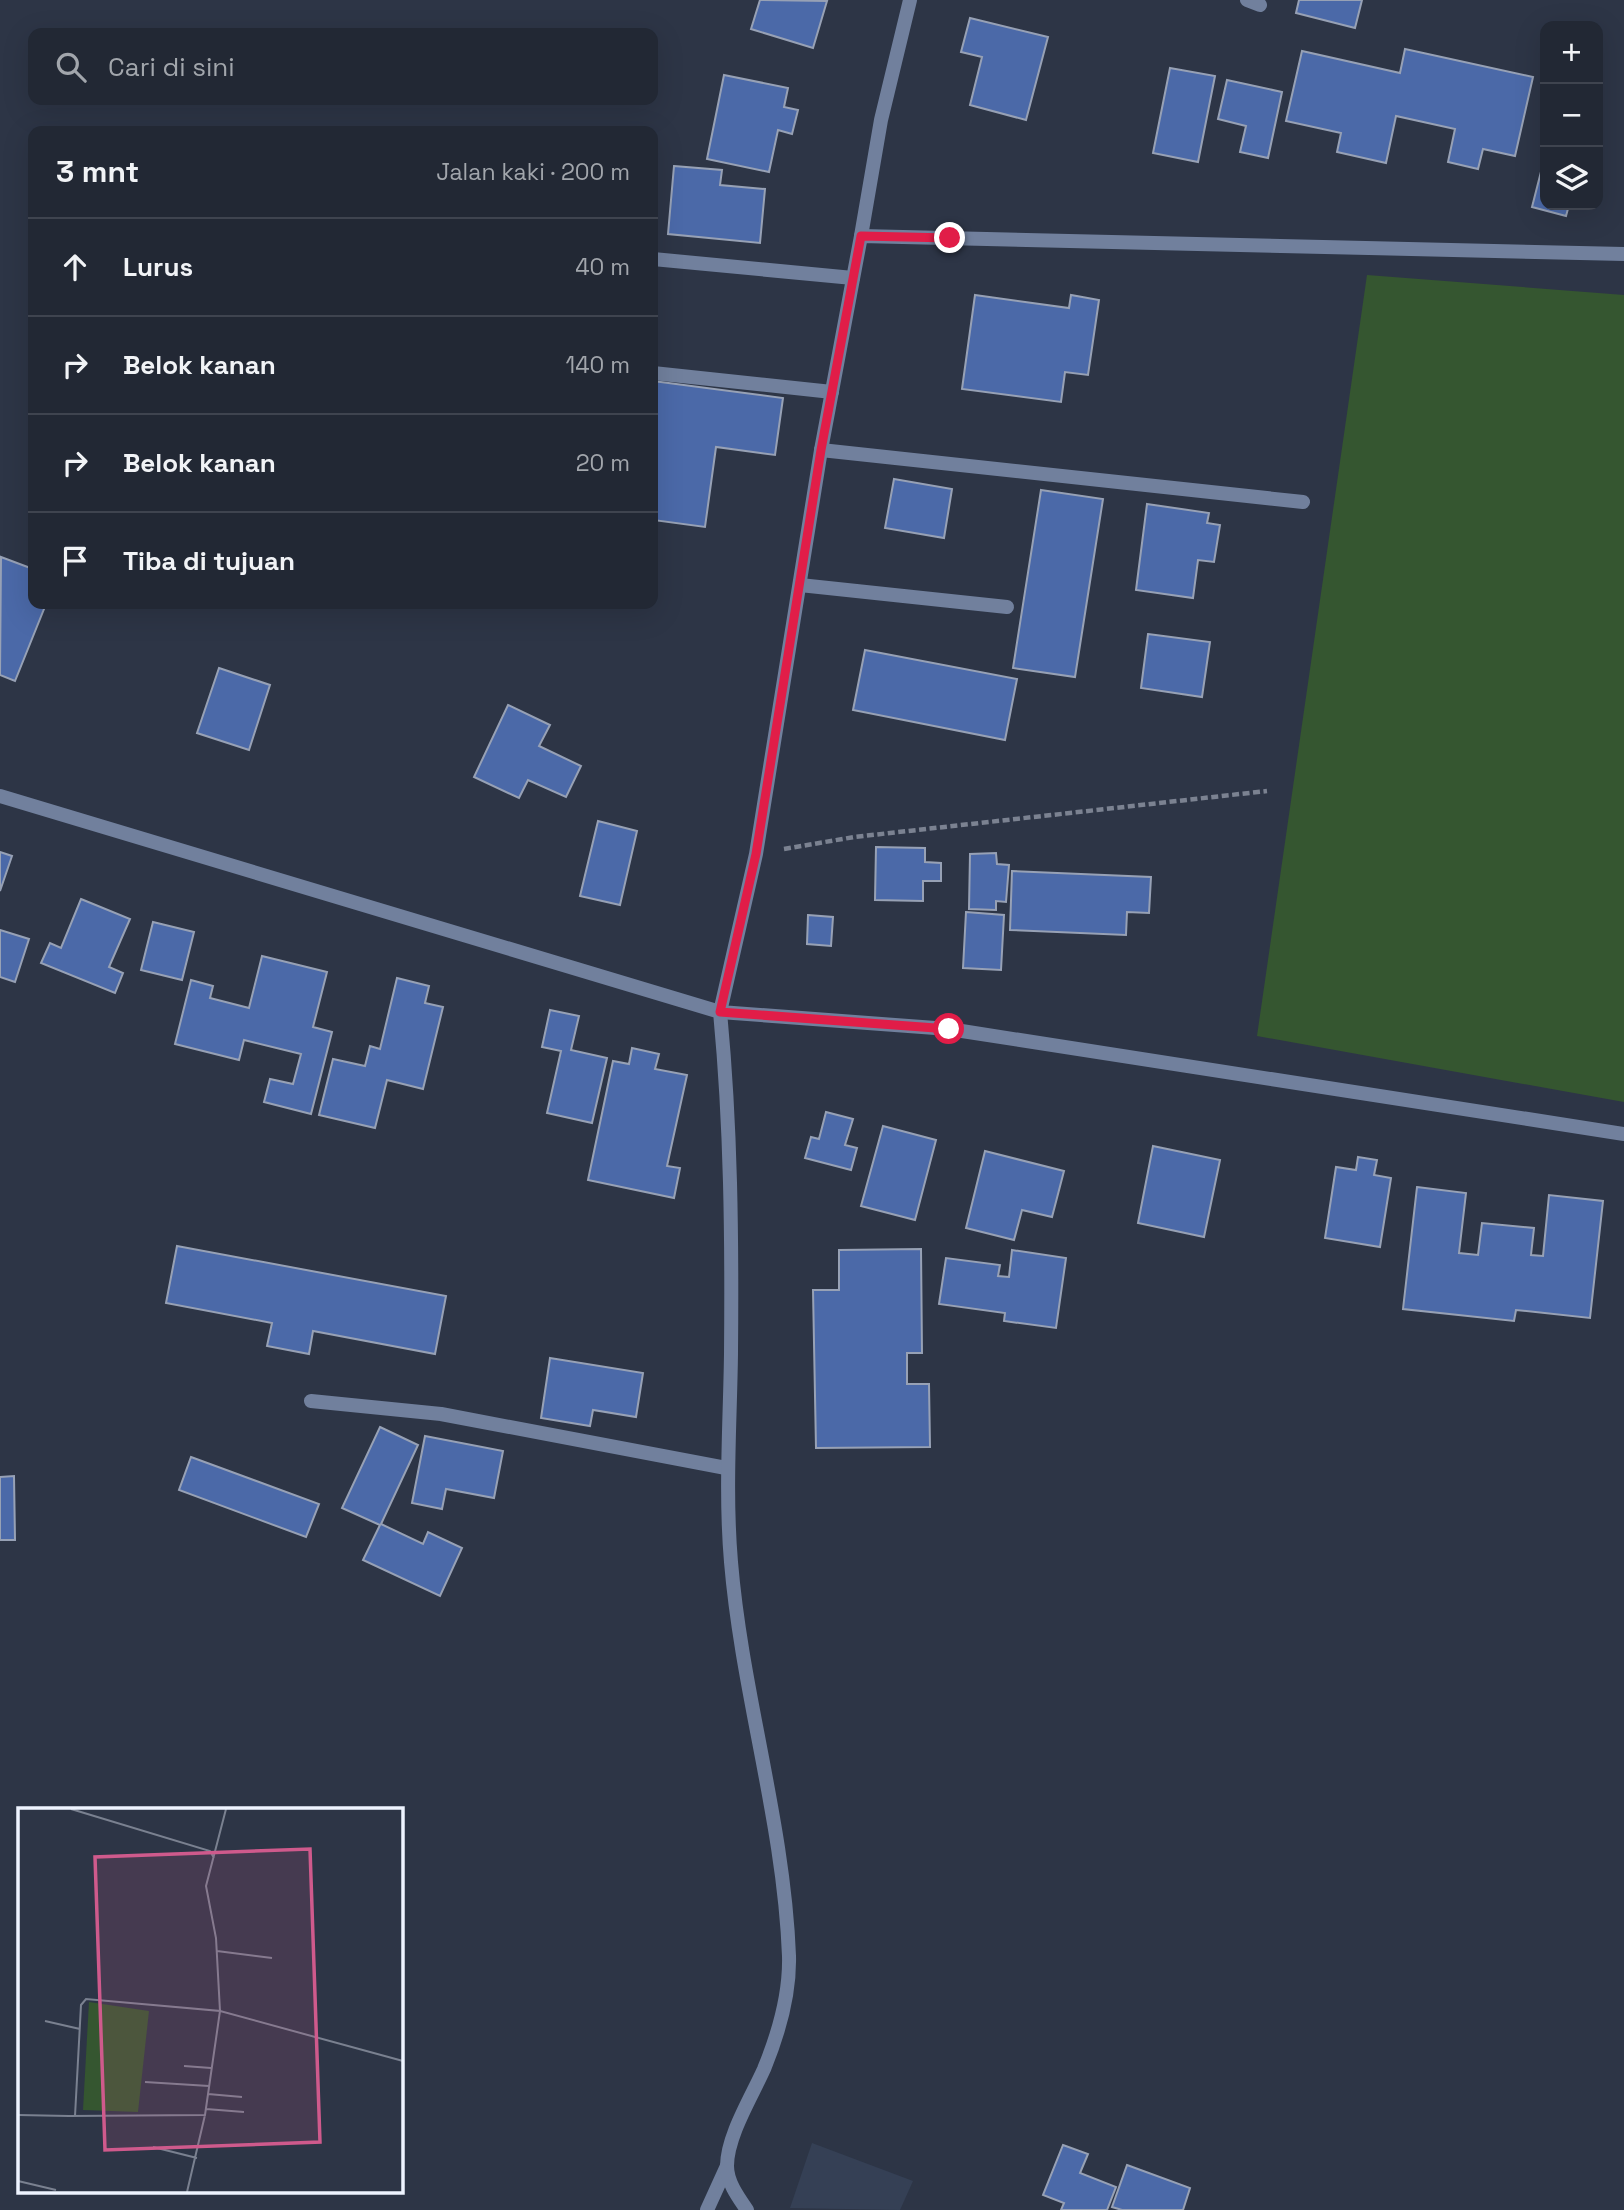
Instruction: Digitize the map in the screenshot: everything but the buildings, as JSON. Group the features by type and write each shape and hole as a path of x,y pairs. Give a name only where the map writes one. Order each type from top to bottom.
{"street":[{"path":"707,2210 727,2166 742,2115 765,2066 785,2000 789,1958 769,1798 731,1564 726,1468 731,1362 731,1145 720,1012 756,854 821,450 881,120 910,0"},
{"path":"861,236 1624,254"},
{"path":"658,259 853,278"},
{"path":"658,374 832,392"},
{"path":"821,450 1303,502"},
{"path":"800,585 1007,607"},
{"path":"0,796 720,1012 949,1029 1624,1134"},
{"path":"311,1401 441,1413 726,1468"},
{"path":"727,2166 734,2192 747,2210"}],"path":[{"path":"756,854 854,837 1267,791"}],"shaded area":[{"path":"812,2143 913,2181 900,2210 790,2208"}],"green space":[{"path":"1367,275 1624,295 1624,1102 1257,1036"}],"route":[{"path":"949,1029 720,1012 756,854 821,450 861,236 950,238"}]}
